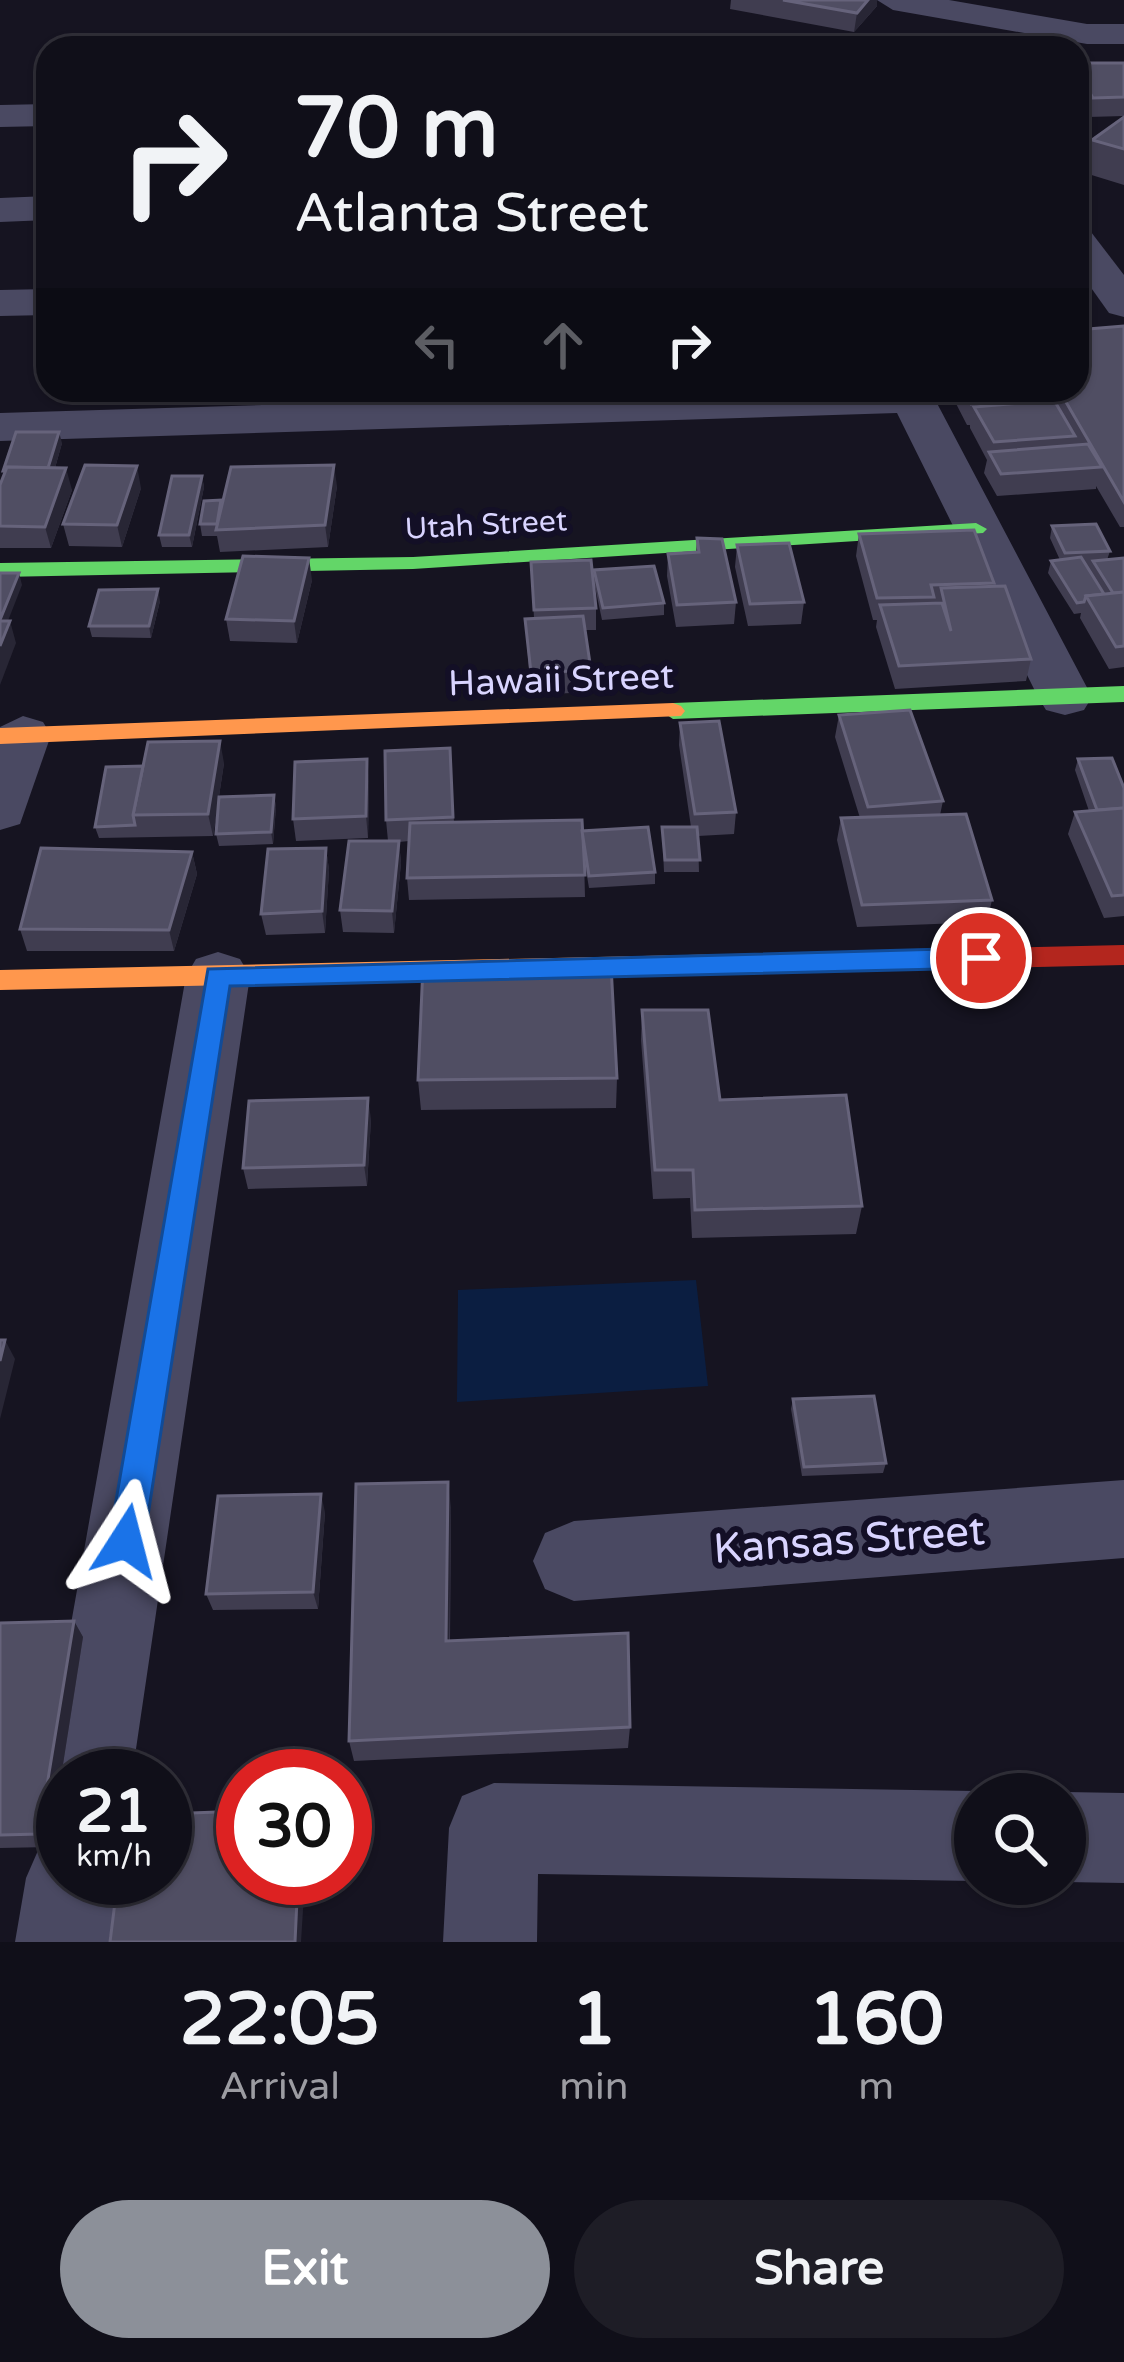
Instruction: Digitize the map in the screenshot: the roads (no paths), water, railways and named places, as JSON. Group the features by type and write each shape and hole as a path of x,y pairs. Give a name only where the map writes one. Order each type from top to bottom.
{"street":[{"path":"893,0 981,22 1124,34"},
{"path":"0,116 36,115"},
{"path":"0,210 36,208"},
{"path":"1089,243 1124,245"},
{"path":"1089,257 1124,304"},
{"path":"0,303 36,302"},
{"path":"0,427 711,402"},
{"path":"913,402 1065,697"},
{"name":"Utah Street","path":"0,570 413,563 976,530"},
{"name":"Hawaii Street","path":"12,736 1124,694"},
{"path":"0,810 12,736"},
{"path":"0,980 1124,955"},
{"path":"92,1749 218,976"},
{"name":"Kansas Street","path":"574,1561 1124,1519"},
{"path":"490,1942 494,1828 954,1835"},
{"path":"1086,1837 1124,1838"},
{"path":"62,1942 68,1905"}],"water":[{"path":"696,1280 708,1386 457,1402 458,1290"}]}
